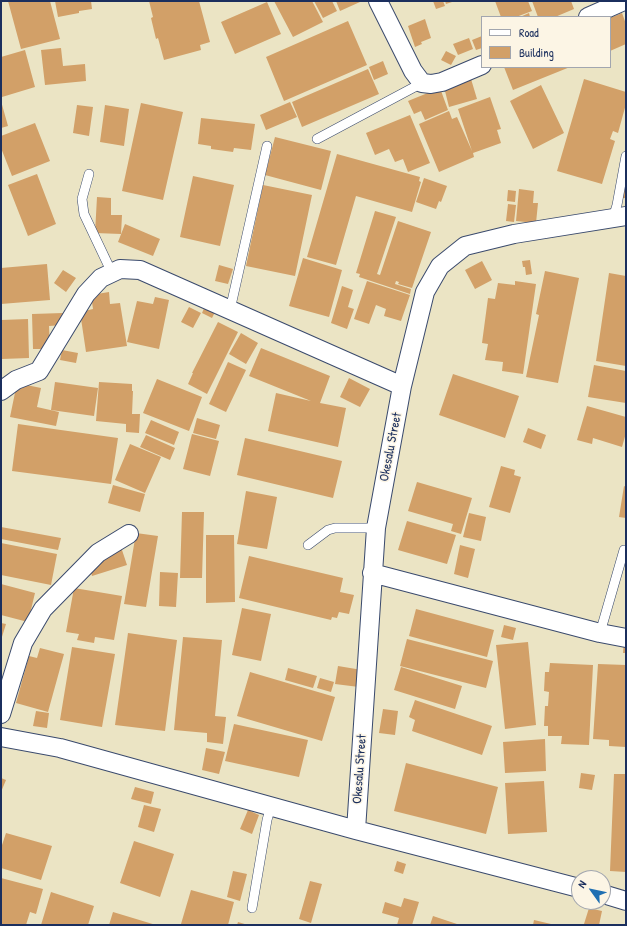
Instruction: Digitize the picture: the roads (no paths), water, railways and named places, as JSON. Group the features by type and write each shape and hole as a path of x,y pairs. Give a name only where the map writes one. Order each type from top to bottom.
{"street":[{"path":"378,1 413,71 422,83 431,84 442,82 481,64"},
{"path":"590,16 624,1"},
{"name":"Okesalu Street","path":"356,830 376,528 402,386 425,292 440,266 466,246 514,234 620,217"},
{"path":"1,391 16,380 39,370 86,294 101,278 120,269 140,270 402,386"},
{"path":"1,714 23,643 43,609 98,553 130,534"},
{"path":"372,573 600,633 626,638"},
{"path":"1,737 60,748 356,830 571,886"},
{"path":"611,896 626,901"}],"lane":[{"path":"318,139 422,83"},
{"path":"230,310 267,146"},
{"path":"620,217 617,205 626,156"},
{"path":"89,174 82,199 84,214 112,273"},
{"path":"308,545 328,530 335,528 376,528"},
{"path":"600,633 624,550"},
{"path":"252,908 267,820 271,806"}]}
